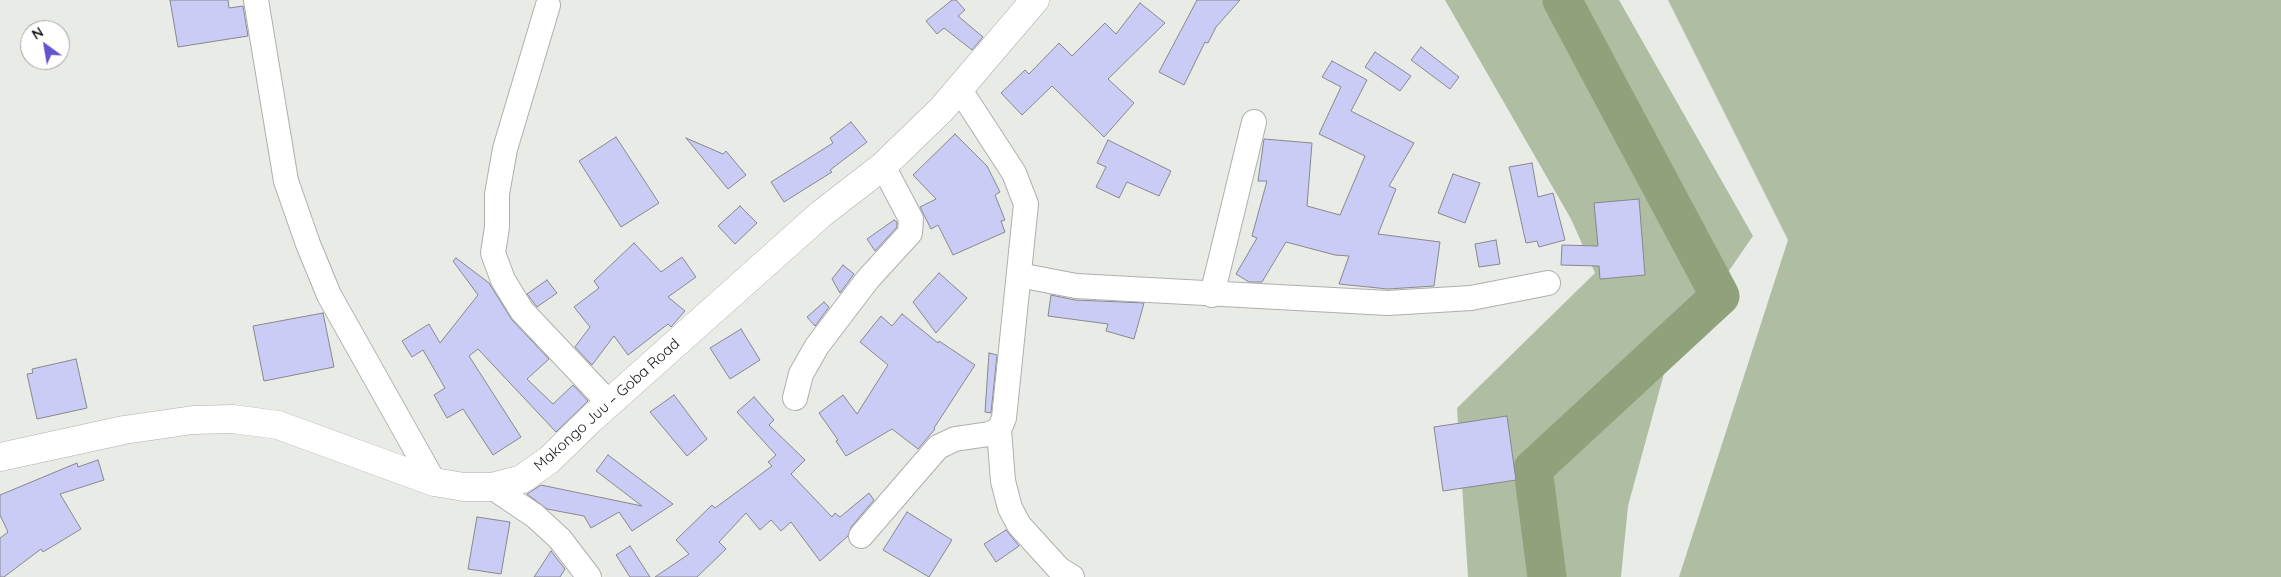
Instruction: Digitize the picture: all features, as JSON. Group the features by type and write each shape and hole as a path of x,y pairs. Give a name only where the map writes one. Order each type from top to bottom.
{"street":[{"path":"256,0 286,181 308,244 329,295 434,482"},
{"name":"Makongo Juu – Goba Road","path":"0,457 124,430 193,420 234,419 278,425 434,482 464,487 492,487 522,479 550,460 610,403 821,214 883,166 960,90 1035,0"},
{"path":"548,5 505,149 497,194 497,228 493,253 503,280 522,311 610,403"},
{"path":"960,90 1014,173 1026,204 1004,418 999,430 1003,481 1010,508 1025,532 1059,569 1072,577"},
{"path":"1212,295 1254,122"},
{"path":"796,398 801,374 818,346 868,279 910,234 911,219 883,166"},
{"path":"1020,274 1076,286 1388,304 1470,298 1548,283"},
{"path":"861,536 938,447 955,439 989,434 999,430"},
{"path":"492,487 536,516 560,539 590,577"}],"green space":[{"path":"1445,0 1619,0 1753,236 1668,359 1628,506 1621,577 1468,577 1457,408 1595,273 1571,219"},
{"path":"1668,0 2281,0 2281,577 1679,577 1788,240"}],"building":[{"path":"170,0 228,0 229,8 243,6 248,36 178,47"},
{"path":"952,0 956,0 965,10 958,16 983,37 972,50 944,28 937,34 926,21"},
{"path":"1197,0 1240,0 1216,27 1208,43 1205,42 1184,85 1159,72"},
{"path":"1140,3 1165,23 1108,79 1134,103 1104,137 1052,86 1022,115 1001,93 1025,70 1029,74 1059,43 1072,56 1105,23 1116,34"},
{"path":"1421,47 1459,77 1450,89 1411,60"},
{"path":"1375,52 1411,76 1400,91 1365,67"},
{"path":"1332,61 1367,80 1351,111 1414,143 1389,186 1396,189 1378,234 1440,242 1434,286 1388,289 1339,284 1349,256 1335,255 1286,242 1262,282 1249,282 1236,274 1257,238 1252,236 1267,181 1258,181 1264,139 1312,143 1307,206 1340,215 1365,156 1319,134 1341,87 1322,77"},
{"path":"851,122 867,142 830,170 832,172 784,202 771,182 833,143 830,138"},
{"path":"955,134 987,166 1000,192 995,195 1005,220 1001,221 1005,232 953,255 938,225 931,229 920,207 936,199 913,175"},
{"path":"616,137 659,203 621,227 579,161"},
{"path":"686,138 723,154 726,151 746,175 728,189"},
{"path":"1108,140 1171,171 1159,196 1127,182 1119,198 1096,187 1106,167 1097,163"},
{"path":"1532,163 1538,197 1553,193 1565,240 1539,247 1537,241 1526,243 1509,167"},
{"path":"1453,174 1480,183 1465,223 1438,213"},
{"path":"1639,199 1645,275 1600,279 1599,266 1561,265 1562,245 1598,246 1594,203"},
{"path":"740,206 757,223 735,244 718,226"},
{"path":"894,220 897,222 897,227 875,251 867,239"},
{"path":"1496,240 1500,264 1479,267 1475,244"},
{"path":"634,243 661,272 682,257 696,277 668,297 685,311 671,327 668,324 628,355 614,336 592,365 575,347 590,327 574,307 599,288 594,281"},
{"path":"456,258 489,283 512,320 549,359 527,379 553,404 573,385 588,401 556,432 478,349 469,356 521,437 493,455 463,409 447,418 434,395 445,388 423,350 412,357 402,341 429,324 440,343 478,295 453,261"},
{"path":"843,265 854,274 840,293 832,279"},
{"path":"939,273 967,298 936,333 913,302"},
{"path":"547,280 557,293 537,307 527,294"},
{"path":"1051,295 1075,300 1144,303 1134,339 1106,331 1108,324 1048,316"},
{"path":"824,302 829,307 815,326 807,317"},
{"path":"323,313 334,367 264,381 253,326"},
{"path":"902,314 938,343 939,341 975,365 935,429 918,449 892,429 846,456 836,441 838,440 819,413 843,395 857,414 888,365 860,342 881,316 892,326"},
{"path":"741,329 760,360 730,379 710,348"},
{"path":"989,353 997,355 991,413 985,412"},
{"path":"76,359 87,408 37,419 27,374 33,373 32,369"},
{"path":"674,395 707,439 687,456 650,412"},
{"path":"754,397 774,420 769,425 805,460 791,474 832,517 835,513 840,517 869,493 874,500 851,527 848,536 820,561 791,522 781,531 771,520 760,530 746,513 719,542 726,549 697,577 655,577 689,554 676,540 712,505 715,508 772,466 768,462 776,455 737,412"},
{"path":"1507,416 1516,480 1443,491 1434,427"},
{"path":"608,455 673,504 632,531 619,512 591,528 584,516 547,509 527,494 541,485 642,506 596,471"},
{"path":"98,460 104,480 60,494 81,529 43,552 41,549 4,577 0,577 0,538 8,532 0,515 0,495 77,463 78,467"},
{"path":"907,512 952,540 929,577 883,550"},
{"path":"477,517 510,522 501,574 468,569"},
{"path":"1006,530 1019,546 996,562 984,544"},
{"path":"630,546 650,577 630,577 616,555"},
{"path":"551,551 565,569 560,577 534,577"}],"waterway":[{"path":"1547,577 1533,469 1720,296 1562,0"}]}
